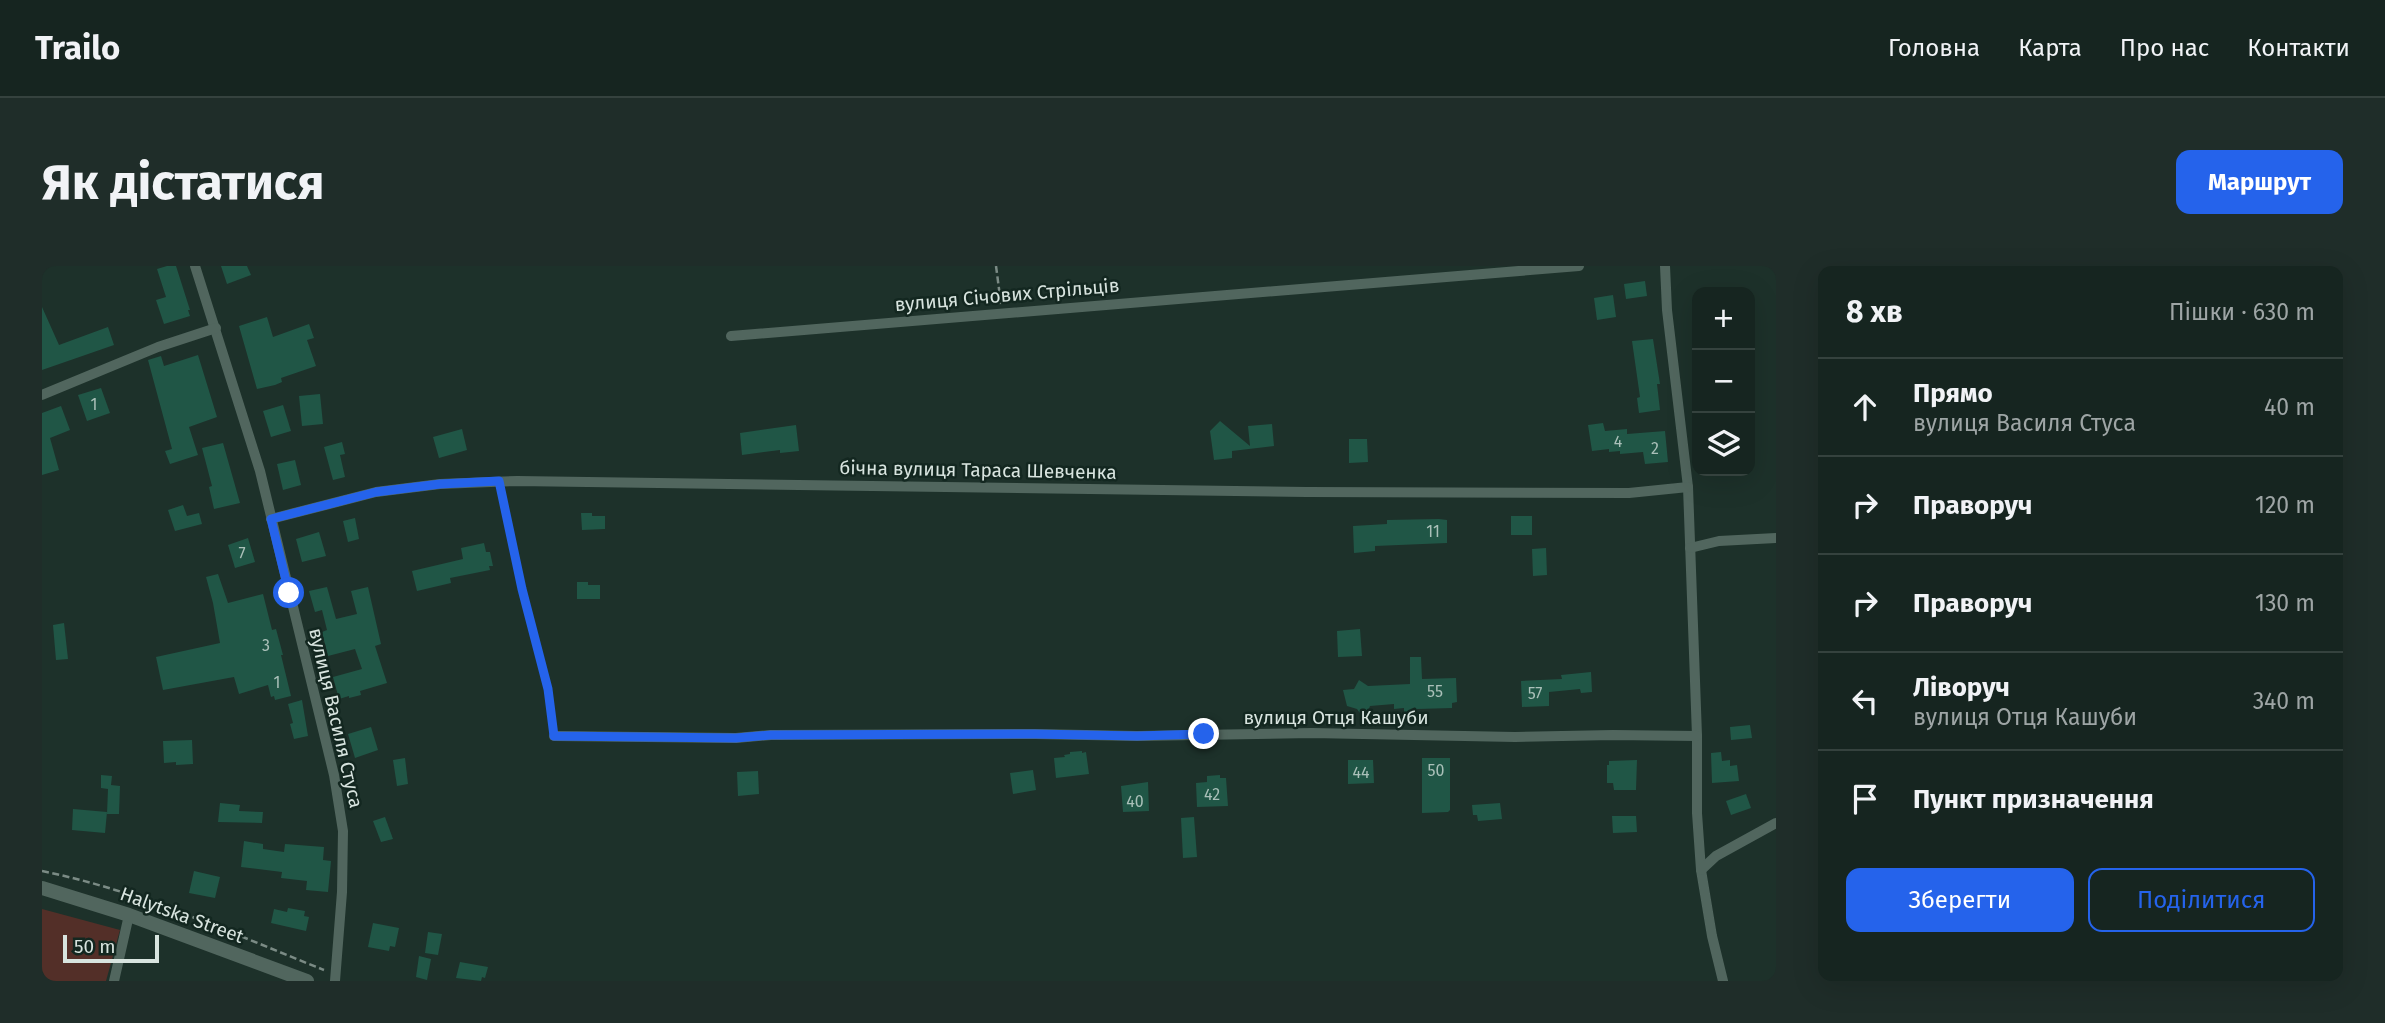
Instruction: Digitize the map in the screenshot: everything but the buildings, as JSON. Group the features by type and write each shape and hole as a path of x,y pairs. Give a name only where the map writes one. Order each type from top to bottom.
{"street":[{"name":"вулиця Василя Стуса","path":"195,266 260,471 334,775 343,831 342,892 335,978"},
{"name":"вулиця Січових Стрільців","path":"731,336 1579,266"},
{"path":"1665,266 1667,310 1688,487 1697,736 1696,813 1701,870 1723,981"},
{"path":"42,395 158,347 216,328"},
{"name":"бічна вулиця Тараса Шевченка","path":"271,519 376,492 440,484 499,481 1334,492 1629,493 1688,487"},
{"path":"1690,548 1719,541 1776,538"},
{"name":"вулиця Отця Кашуби","path":"554,736 736,738 771,735 1137,736 1312,733 1515,737 1697,736"},
{"path":"1701,870 1716,856 1776,823"},
{"name":"Halytska Street","path":"42,888 129,915 307,981"},
{"path":"114,981 129,915"}],"path":[{"path":"996,266 1003,314"},
{"path":"499,481 522,589 548,689 554,736"},
{"path":"42,870 89,880 124,892 335,978"}],"shaded area":[{"path":"42,909 120,930 106,981 42,981"}],"route":[{"path":"289,593 271,519 376,492 440,484 499,481 522,589 548,689 554,736 736,738 771,735 1204,734"}]}
